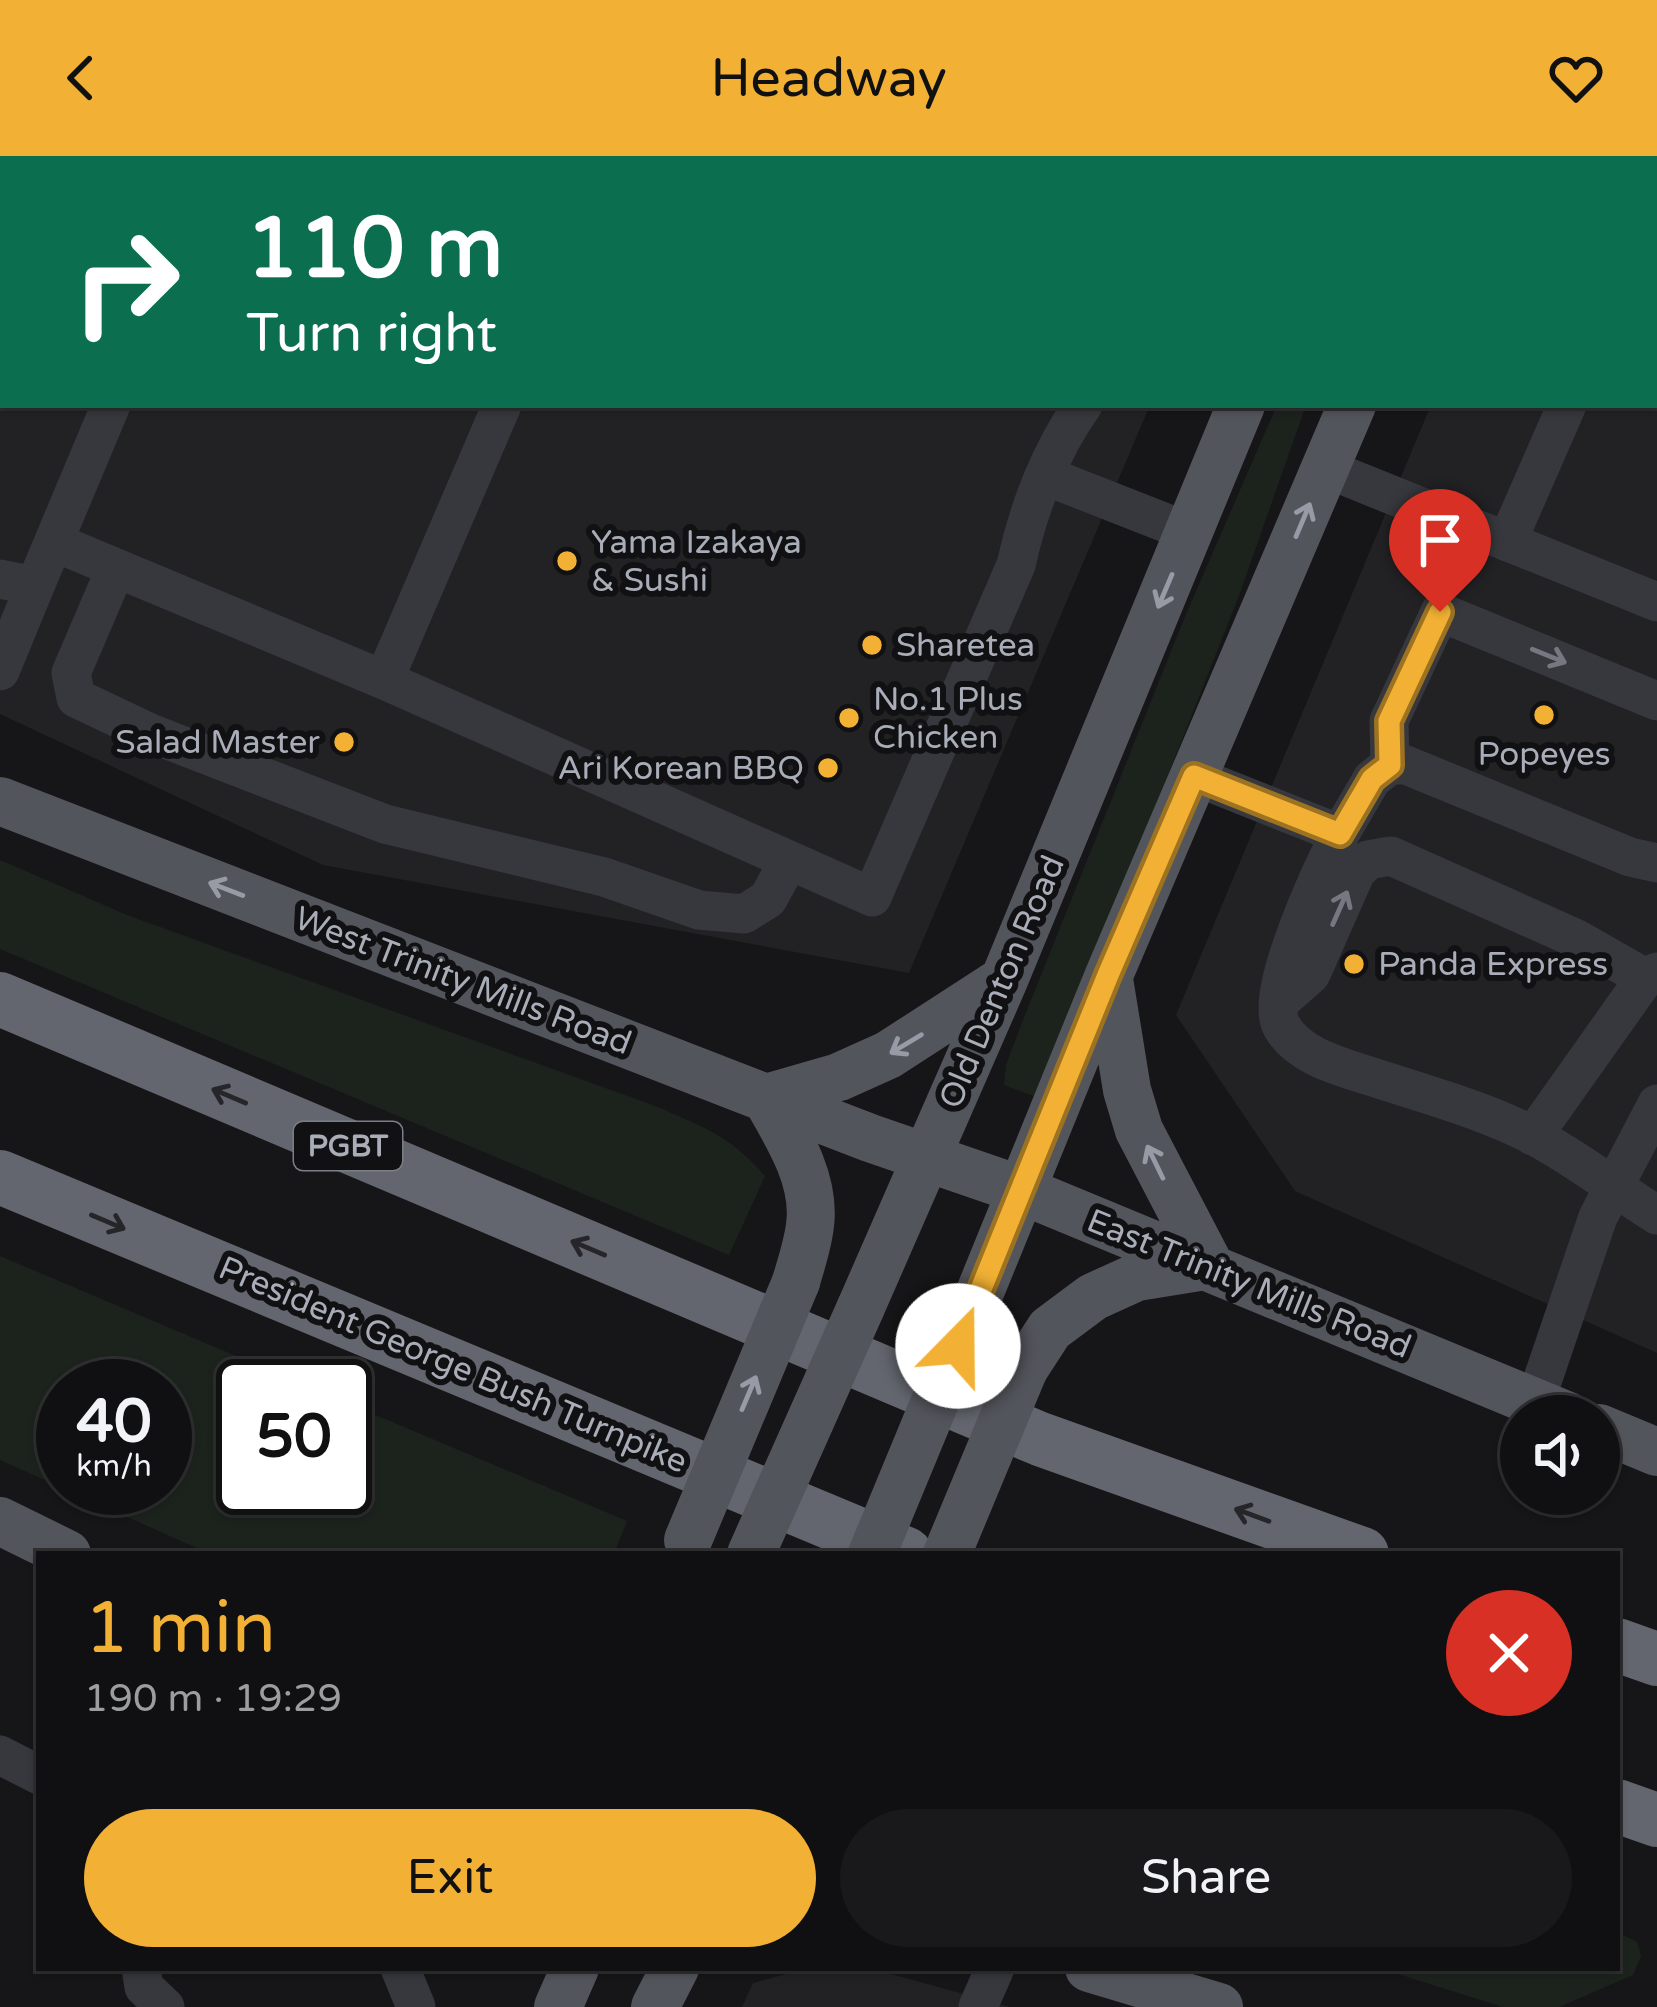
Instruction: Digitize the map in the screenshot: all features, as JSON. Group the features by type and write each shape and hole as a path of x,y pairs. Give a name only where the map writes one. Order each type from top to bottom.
{"highway":[{"name":"PGBT","path":"0,999 1040,1439 1354,1551"},
{"name":"President George Bush Turnpike","path":"0,1177 899,1551"},
{"path":"1620,1646 1657,1659"},
{"path":"1620,1807 1657,1820"}],"main road":[{"name":"Old Denton Road","path":"753,1551 1004,980 1240,408"},
{"path":"873,1551 1108,975 1351,408"},
{"name":"West Trinity Mills Road","path":"0,801 926,1158"},
{"path":"948,1551 1024,1369 1050,1329 1093,1297 1137,1277 1210,1266 1139,1130 1127,1090 1108,975"},
{"path":"684,1547 796,1282 810,1224 809,1198 789,1139 766,1099 838,1077 888,1055 1004,980"},
{"name":"East Trinity Mills Road","path":"926,1158 1022,1190 1519,1395"},
{"path":"1620,1437 1657,1452"},
{"path":"0,1521 61,1551"},
{"path":"656,2007 673,1971"},
{"path":"1099,1971 1219,2007"}],"lane":[{"path":"0,671 17,582 54,542 110,408"},
{"path":"384,680 501,408"},
{"path":"54,542 384,680 872,897 1016,565 1024,526 1067,427 1081,408"},
{"path":"1508,542 1566,408"},
{"path":"1325,468 1657,602"},
{"path":"1046,476 1189,532"},
{"path":"116,568 70,673 76,698 150,733 385,824 604,878 699,910 744,914 768,899 788,862"},
{"path":"1390,765 1389,721 1440,612 1657,701"},
{"path":"1657,863 1630,857 1406,765 1390,765 1372,779 1321,873 1280,982 1276,1010 1292,1040 1318,1058 1454,1103 1533,1136 1657,1215"},
{"path":"1194,776 1340,834"},
{"path":"1277,1003 1311,974 1356,872 1369,860 1391,856 1651,975 1533,1136"},
{"path":"1555,1395 1598,1217 1657,1104"},
{"path":"0,1755 36,1773"},
{"path":"141,1971 144,1987 166,2007"},
{"path":"401,1971 416,2007"},
{"path":"978,2007 994,1971"}],"shaded area":[{"path":"0,408 1149,408 909,973 323,865 0,714"},
{"path":"1276,408 1305,408 1240,593 1061,1046 1034,1096 1004,1085 1006,1065 1184,619"},
{"path":"1430,408 1657,408 1657,1353 1295,1191 1176,1015"},
{"path":"0,860 127,915 655,1106 715,1134 765,1176 729,1255 0,949"},
{"path":"0,1256 243,1359 216,1359 216,1515 372,1515 372,1413 627,1521 615,1551 203,1551 123,1515 192,1515 192,1359 36,1359 36,1476 0,1460"},
{"path":"1620,1934 1637,1942 1641,1956 1633,1975 1559,2007 1503,2007 1389,1971 1620,1971"},
{"path":"797,1971 881,1971 1010,2007 742,2007 753,1983"}],"place":[{"name":"Yama Izakaya & Sushi","path":"567,561"},
{"name":"Sharetea","path":"872,645"},
{"name":"Popeyes","path":"1544,715"},
{"name":"No.1 Plus Chicken","path":"849,718"},
{"name":"Salad Master","path":"344,742"},
{"name":"Ari Korean BBQ","path":"828,768"},
{"name":"Panda Express","path":"1354,964"}],"route":[{"path":"958,1346 1194,776 1340,834 1372,779 1390,765 1389,721 1440,612"}]}
